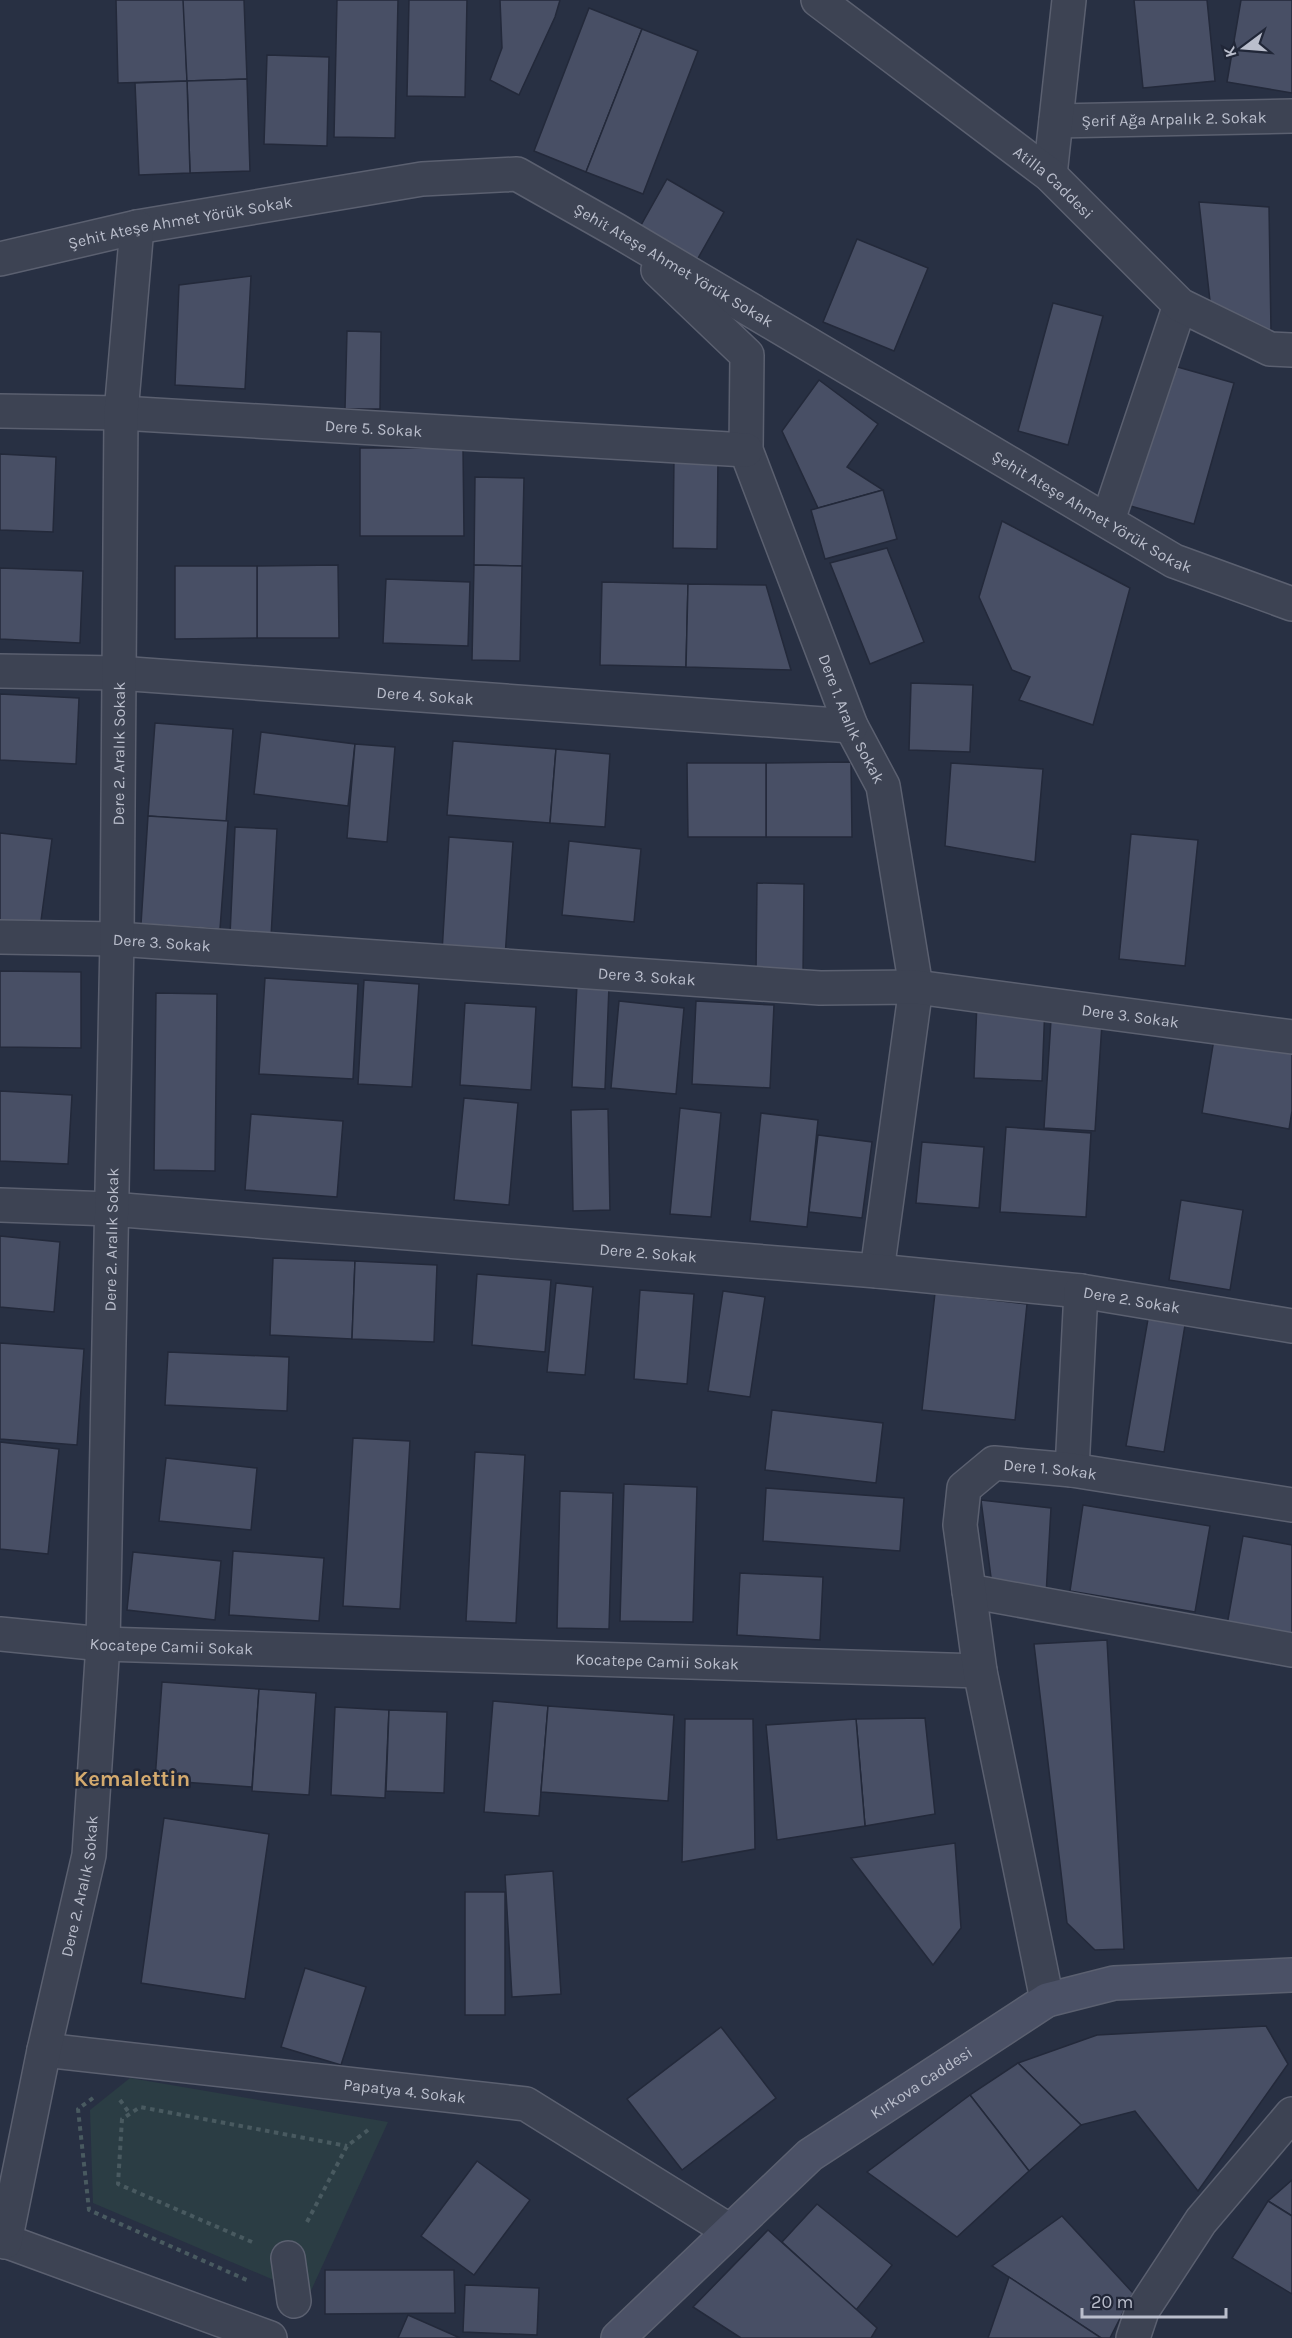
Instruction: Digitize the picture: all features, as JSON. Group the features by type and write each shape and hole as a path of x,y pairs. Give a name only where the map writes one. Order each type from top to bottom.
{"main road":[{"name":"Kırkova Caddesi","path":"618,2338 810,2155 1047,2000 1114,1983 1292,1975"}],"street":[{"name":"Atilla Caddesi","path":"819,0 1050,175 1180,305 1270,349 1292,350"},
{"path":"1050,175 1069,0"},
{"name":"Şerif Ağa Arpalık 2. Sokak","path":"1056,121 1292,116"},
{"name":"Şehit Ateşe Ahmet Yörük Sokak","path":"0,259 137,226 422,179 517,174 616,230 1174,561 1292,604"},
{"name":"Dere 2. Aralık Sokak","path":"3,2241 89,1856 103,1644 117,939 121,413 137,226"},
{"name":"Dere 1. Aralık Sokak","path":"616,230 747,354 747,450 851,726 883,786 916,987 877,1271"},
{"path":"1107,520 1180,305"},
{"name":"Dere 5. Sokak","path":"0,411 121,413 747,450"},
{"name":"Dere 4. Sokak","path":"0,671 118,673 851,726"},
{"name":"Dere 3. Sokak","path":"0,937 117,939 820,988 916,987 1292,1037"},
{"name":"Dere 2. Sokak","path":"0,1205 111,1209 877,1271 1081,1291 1292,1326"},
{"path":"1072,1470 1081,1291"},
{"name":"Dere 1. Sokak","path":"981,1671 960,1525 964,1488 994,1463 1072,1470 1292,1505"},
{"path":"969,1591 1292,1650"},
{"name":"Kocatepe Camii Sokak","path":"0,1634 103,1644 981,1671"},
{"path":"981,1671 1047,2000"},
{"name":"Papatya 4. Sokak","path":"44,2050 526,2104 730,2231"},
{"path":"1133,2338 1142,2311 1201,2221 1292,2115"},
{"path":"3,2241 263,2337"},
{"path":"288,2258 294,2301"}],"path":[{"path":"101,2091 78,2109 89,2210 294,2301"},
{"path":"140,2108 347,2146 288,2258 118,2184 122,2119 140,2108"}],"shaded area":[{"path":"130,2078 388,2122 309,2295 93,2203 90,2110"}],"building":[{"path":"116,0 184,0 187,81 118,83"},
{"path":"183,0 244,0 247,79 187,81"},
{"path":"337,0 398,0 395,138 334,137"},
{"path":"409,0 467,0 465,97 407,96"},
{"path":"500,0 560,0 555,17 519,95 490,80 502,48"},
{"path":"1134,0 1207,0 1215,81 1143,88"},
{"path":"1241,0 1292,0 1292,93 1227,82"},
{"path":"589,8 642,29 586,172 534,151"},
{"path":"642,29 698,51 643,194 586,172"},
{"path":"267,55 329,57 327,146 264,144"},
{"path":"247,79 250,171 190,173 187,81"},
{"path":"187,81 190,173 139,175 135,83"},
{"path":"667,179 724,212 697,260 640,227"},
{"path":"1199,202 1269,207 1271,331 1211,310"},
{"path":"857,239 928,268 894,351 823,322"},
{"path":"251,276 245,389 175,385 179,285"},
{"path":"1053,303 1103,316 1068,445 1018,431"},
{"path":"347,331 381,332 380,409 345,409"},
{"path":"1167,364 1234,383 1194,524 1127,505"},
{"path":"819,380 878,424 847,467 883,490 818,508 782,431"},
{"path":"360,448 463,448 464,536 360,536"},
{"path":"0,454 56,457 53,532 0,530"},
{"path":"674,456 718,457 717,549 673,548"},
{"path":"475,477 524,478 522,566 474,565"},
{"path":"883,490 897,539 825,559 811,510"},
{"path":"1002,521 1130,588 1093,725 1019,700 1030,677 1012,670 979,597"},
{"path":"887,548 924,642 870,664 830,563"},
{"path":"338,565 339,638 257,638 257,566"},
{"path":"474,565 522,566 520,661 472,660"},
{"path":"175,566 257,566 257,638 175,639"},
{"path":"0,568 83,571 80,643 0,639"},
{"path":"386,579 470,582 468,646 383,643"},
{"path":"602,582 688,584 686,667 600,665"},
{"path":"688,584 766,585 791,670 686,667"},
{"path":"911,683 973,685 970,752 909,750"},
{"path":"0,694 79,698 76,764 0,760"},
{"path":"155,723 233,729 226,822 148,816"},
{"path":"261,732 355,744 348,806 254,794"},
{"path":"453,741 556,749 550,823 447,815"},
{"path":"355,744 395,747 387,842 347,838"},
{"path":"556,749 610,754 605,827 550,823"},
{"path":"851,762 852,837 766,837 766,763"},
{"path":"687,763 766,763 766,837 688,837"},
{"path":"951,763 1043,769 1035,862 945,846"},
{"path":"148,816 228,821 220,929 141,924"},
{"path":"235,827 277,829 271,937 230,935"},
{"path":"0,833 52,839 40,928 0,923"},
{"path":"1131,834 1198,840 1185,966 1119,959"},
{"path":"449,837 513,842 505,957 442,952"},
{"path":"569,841 641,849 634,922 562,915"},
{"path":"757,883 804,884 803,975 756,974"},
{"path":"0,971 81,972 81,1048 0,1047"},
{"path":"265,978 358,984 353,1079 259,1074"},
{"path":"364,980 419,984 412,1087 358,1084"},
{"path":"577,984 609,986 605,1089 572,1087"},
{"path":"156,993 217,994 215,1171 154,1170"},
{"path":"619,1001 684,1008 676,1094 611,1088"},
{"path":"696,1001 774,1005 770,1088 692,1084"},
{"path":"977,1002 1045,1005 1042,1081 974,1078"},
{"path":"465,1003 536,1007 531,1090 460,1085"},
{"path":"1051,1020 1102,1023 1095,1131 1044,1128"},
{"path":"1214,1039 1292,1053 1292,1111 1289,1129 1202,1113"},
{"path":"0,1091 72,1095 68,1164 0,1161"},
{"path":"464,1098 518,1103 509,1205 454,1200"},
{"path":"680,1108 721,1113 711,1217 670,1214"},
{"path":"608,1109 610,1210 573,1211 571,1110"},
{"path":"761,1113 818,1120 807,1227 750,1221"},
{"path":"251,1114 343,1121 337,1197 245,1190"},
{"path":"1006,1127 1091,1133 1086,1217 1000,1212"},
{"path":"818,1135 872,1142 862,1218 809,1212"},
{"path":"922,1142 984,1147 979,1208 916,1203"},
{"path":"1181,1200 1243,1210 1230,1290 1169,1280"},
{"path":"0,1236 60,1242 54,1312 0,1307"},
{"path":"273,1258 355,1261 352,1339 270,1335"},
{"path":"355,1261 437,1265 434,1342 352,1339"},
{"path":"477,1274 551,1280 545,1352 472,1345"},
{"path":"556,1283 593,1287 585,1375 547,1372"},
{"path":"640,1290 694,1294 687,1384 634,1379"},
{"path":"723,1291 765,1297 750,1397 708,1391"},
{"path":"935,1293 1027,1304 1015,1420 922,1410"},
{"path":"1148,1319 1185,1325 1164,1452 1126,1446"},
{"path":"0,1343 84,1349 77,1445 0,1439"},
{"path":"168,1352 289,1357 287,1411 165,1405"},
{"path":"772,1410 883,1423 876,1483 765,1470"},
{"path":"353,1438 410,1441 400,1609 343,1606"},
{"path":"0,1442 59,1449 48,1554 0,1549"},
{"path":"475,1452 525,1455 516,1623 466,1621"},
{"path":"166,1458 257,1468 251,1530 159,1521"},
{"path":"624,1484 697,1487 693,1622 620,1621"},
{"path":"766,1488 904,1498 900,1551 763,1541"},
{"path":"560,1491 613,1493 609,1629 557,1628"},
{"path":"981,1500 1051,1508 1046,1595 992,1585"},
{"path":"1083,1505 1210,1526 1195,1612 1070,1591"},
{"path":"1243,1536 1292,1545 1292,1637 1227,1625"},
{"path":"233,1551 324,1558 319,1621 229,1615"},
{"path":"133,1552 221,1561 215,1620 127,1610"},
{"path":"740,1573 823,1577 820,1640 737,1635"},
{"path":"1107,1640 1124,1949 1095,1950 1067,1923 1034,1644"},
{"path":"162,1682 259,1689 252,1787 155,1780"},
{"path":"259,1689 316,1693 309,1795 252,1791"},
{"path":"493,1701 548,1706 539,1816 484,1812"},
{"path":"548,1706 674,1715 668,1801 541,1792"},
{"path":"335,1707 389,1710 385,1798 331,1795"},
{"path":"389,1710 447,1712 444,1793 386,1791"},
{"path":"925,1718 935,1814 865,1826 856,1719"},
{"path":"685,1719 753,1719 755,1849 682,1862"},
{"path":"856,1719 865,1826 777,1840 766,1725"},
{"path":"164,1818 269,1834 245,1999 141,1983"},
{"path":"955,1843 961,1928 933,1965 851,1858"},
{"path":"553,1871 561,1994 512,1997 505,1875"},
{"path":"465,1892 505,1892 505,2015 465,2015"},
{"path":"305,1968 366,1987 341,2065 281,2047"},
{"path":"1266,2026 1288,2064 1198,2191 1135,2111 1081,2125 1018,2063 1097,2035"},
{"path":"721,2027 776,2098 682,2170 627,2099"},
{"path":"1018,2063 1081,2125 1029,2171 970,2095"},
{"path":"970,2095 1029,2171 957,2237 867,2172"},
{"path":"477,2161 530,2200 474,2275 421,2236"},
{"path":"1292,2180 1292,2216 1268,2201"},
{"path":"1268,2201 1292,2216 1292,2294 1232,2258"},
{"path":"817,2204 892,2265 856,2310 782,2242"},
{"path":"1062,2216 1133,2293 1110,2338 1101,2338 992,2266"},
{"path":"768,2230 877,2328 871,2338 741,2338 693,2307"},
{"path":"325,2270 454,2270 455,2313 325,2314"},
{"path":"1009,2277 1101,2338 988,2338"},
{"path":"465,2285 539,2288 537,2335 463,2332"},
{"path":"408,2315 460,2338 398,2338"}],"district":[{"name":"Kemalettin","path":"132,1778"}]}
